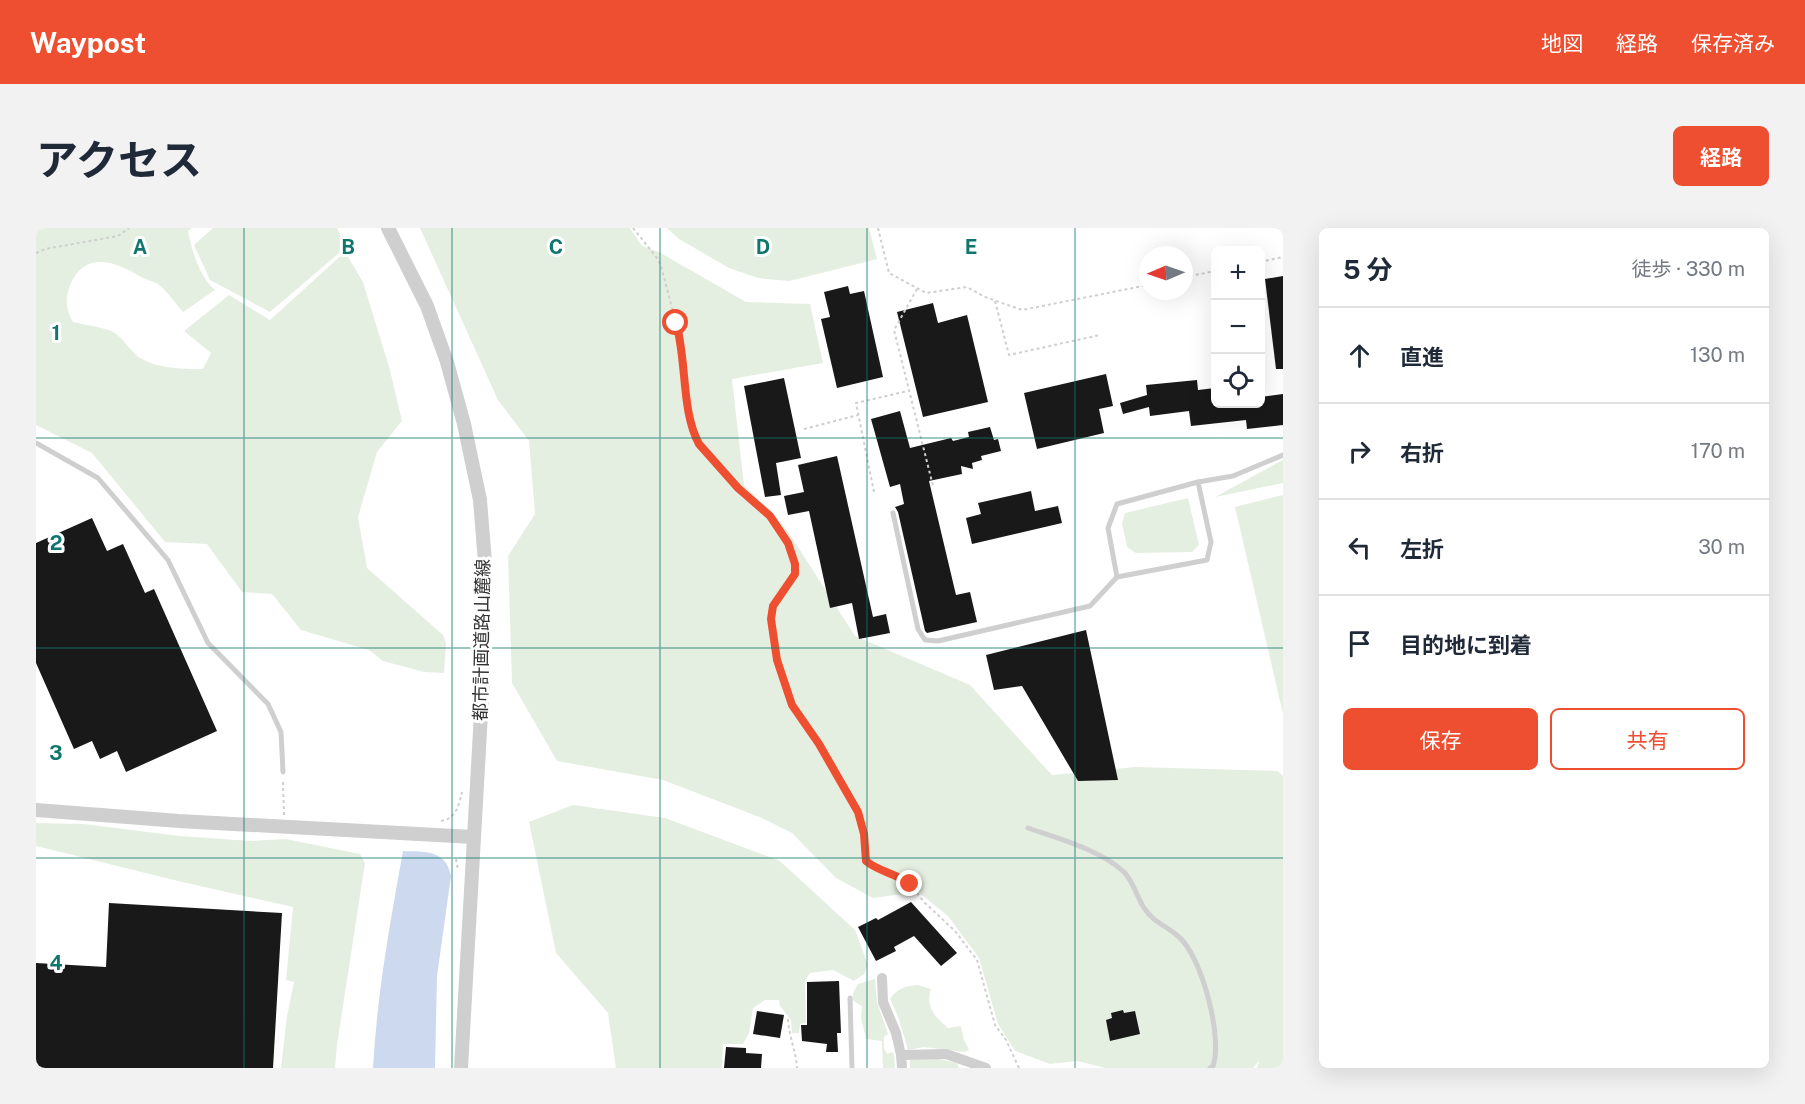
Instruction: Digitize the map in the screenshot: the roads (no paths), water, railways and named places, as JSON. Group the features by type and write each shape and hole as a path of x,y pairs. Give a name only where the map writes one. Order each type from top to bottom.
{"street":[{"name":"都市計画道路山麓線","path":"388,228 427,306 447,362 464,424 480,500 485,562 484,666 461,1068"},
{"path":"36,810 179,821 473,837"},
{"path":"882,978 883,1002 896,1033 902,1068"},
{"path":"901,1054 946,1054 986,1068"}],"lane":[{"path":"36,443 98,478 168,560 208,643 267,705 281,732 282,772"},
{"path":"1117,577 1108,528 1117,504 1198,482 1233,476 1283,455"},
{"path":"893,513 918,629 925,640 938,641 1090,606 1117,577 1207,560 1211,542 1198,482"},
{"path":"1028,828 1098,855 1124,873 1144,908 1157,923 1180,937 1197,965 1209,1000 1217,1055 1210,1068"},
{"path":"850,998 852,1068"}],"water":[{"path":"403,851 426,852 439,856 448,867 451,876 437,976 435,1068 373,1068 381,986"}]}
